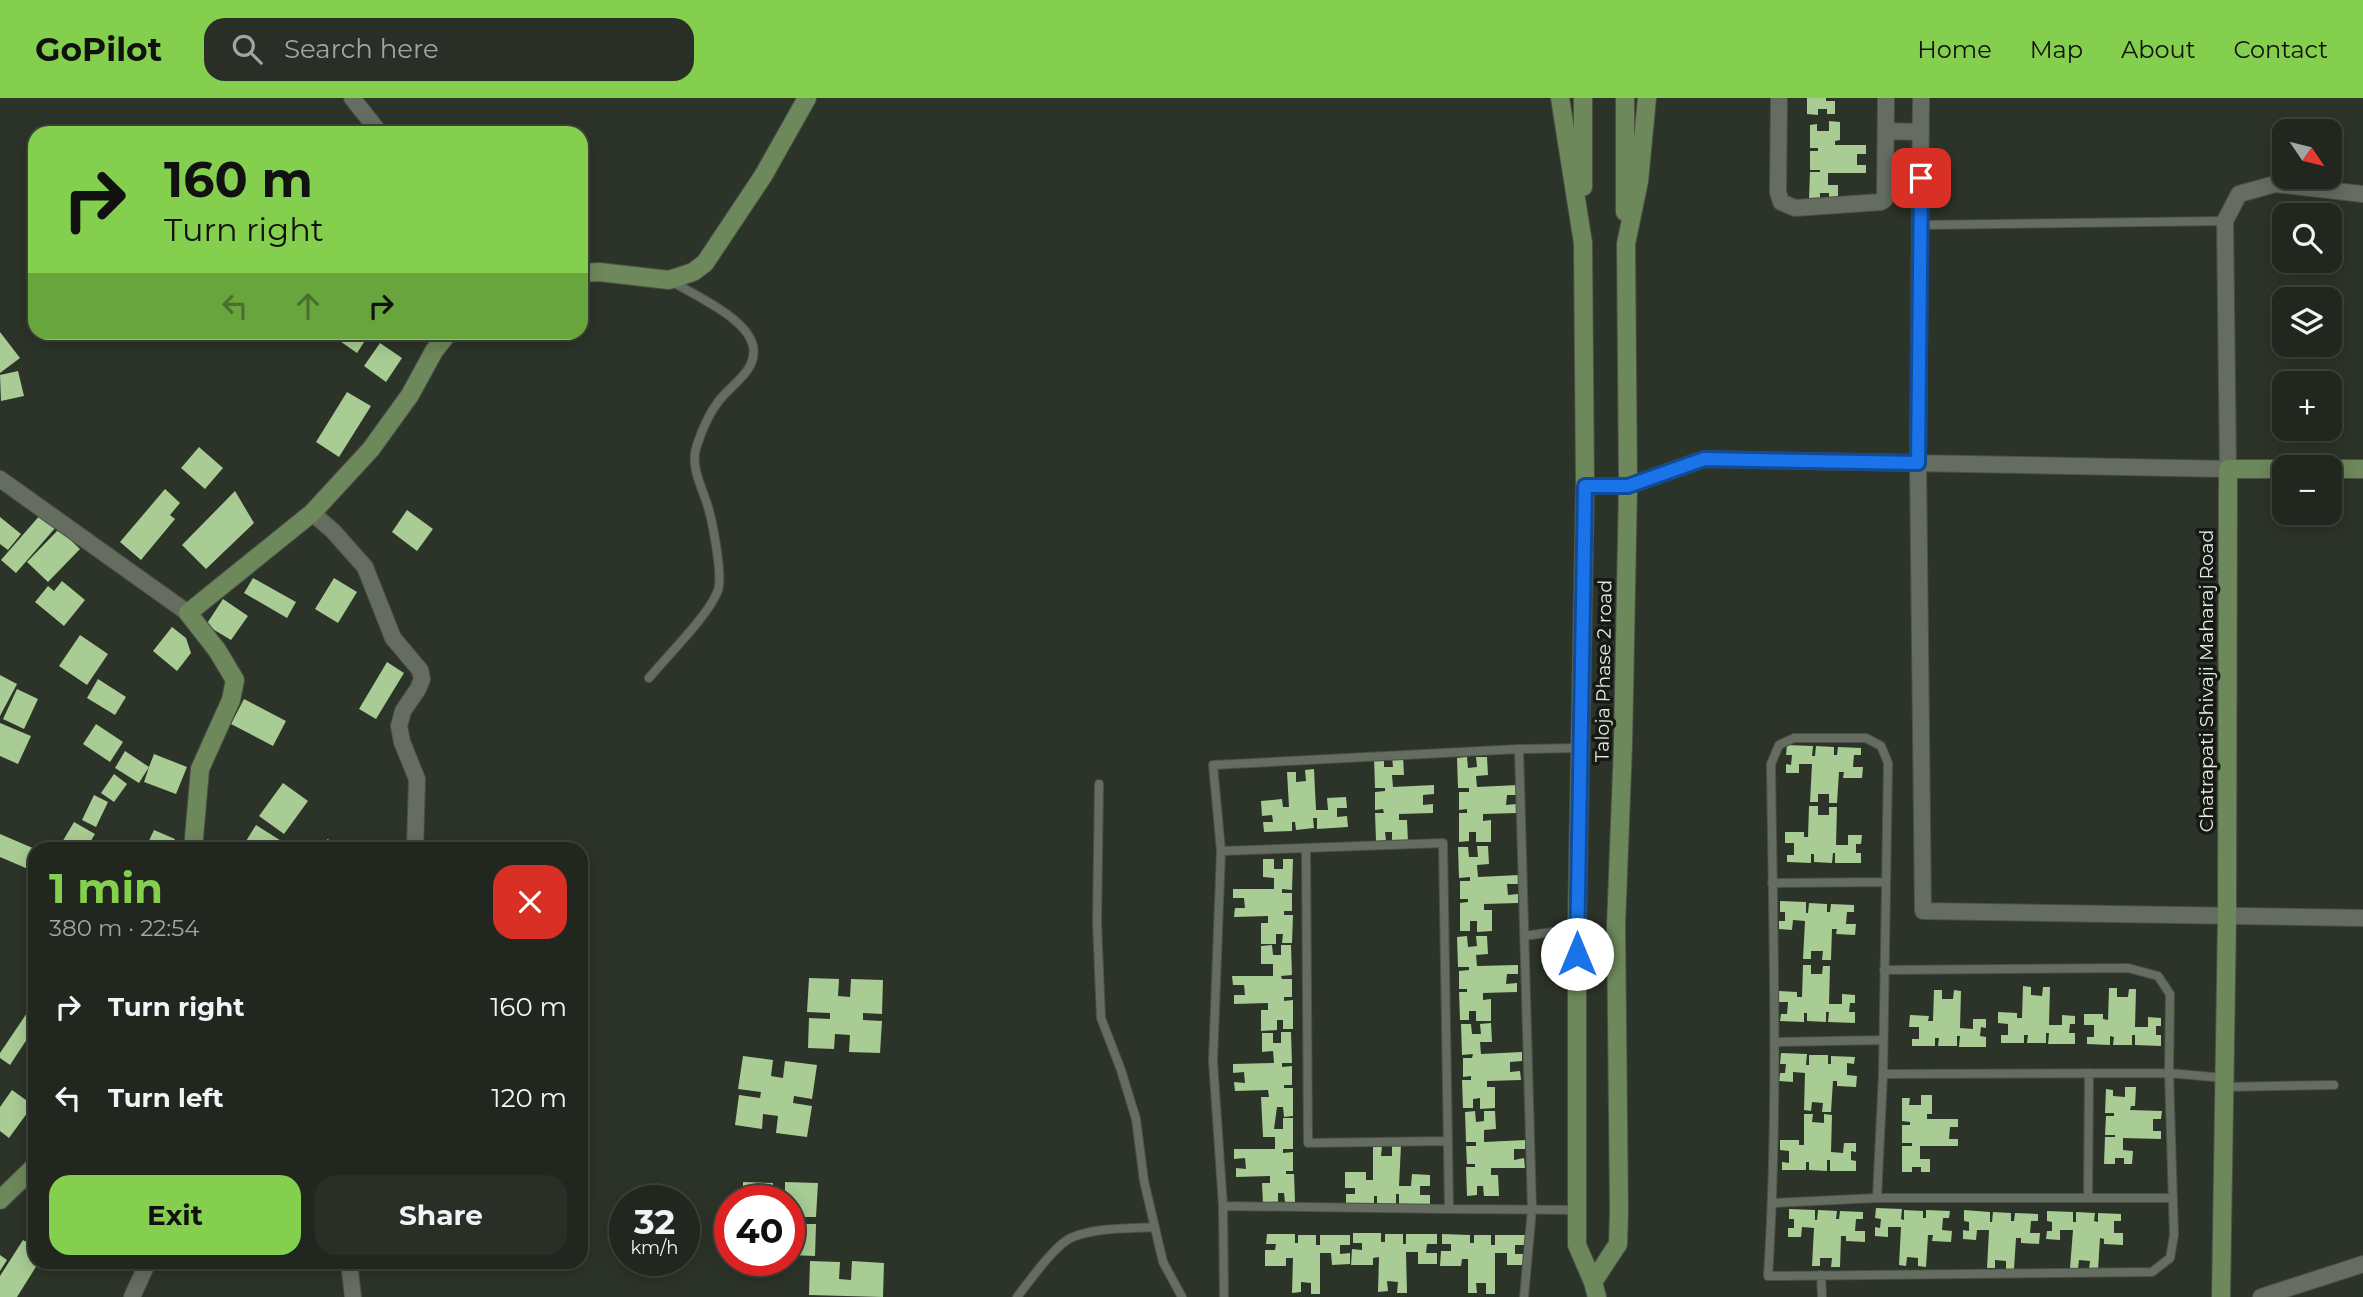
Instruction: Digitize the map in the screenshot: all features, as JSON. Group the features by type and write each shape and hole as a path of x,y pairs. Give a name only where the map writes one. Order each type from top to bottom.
{"street":[{"path":"352,98 374,126"},
{"path":"588,273 669,280 693,272 705,263 763,176 807,98"},
{"name":"Taloja Phase 2 road","path":"1560,98 1583,243 1585,486 1577,928 1577,1245 1595,1289"},
{"path":"1583,98 1583,243"},
{"path":"1625,98 1626,244"},
{"name":"Taloja Phase 2 road","path":"1595,1289 1618,1244 1616,926 1628,486 1626,244 1639,181 1647,98"},
{"path":"1779,98 1778,192 1781,202 1795,208 1883,201 1886,197 1886,98"},
{"path":"1921,98 1918,463 1923,911 2363,918"},
{"path":"1886,131 1921,132"},
{"path":"2225,221 2239,194 2275,184 2363,194"},
{"name":"Chatrapati Shivaji Maharaj Road","path":"2221,1297 2227,917 2228,469 2225,221"},
{"path":"188,613 312,513 371,449 410,395 443,340"},
{"path":"1585,486 1628,486 1704,459 2272,469"},
{"path":"2342,469 2363,469"},
{"path":"0,479 188,613 235,680 231,700 200,769 194,842"},
{"path":"312,513 333,531 365,567 393,638 420,670 422,679 403,710 399,726 402,742 417,779 415,842"},
{"path":"0,1200 28,1173"},
{"path":"2261,1297 2363,1264"},
{"path":"132,1297 145,1269"},
{"path":"350,1269 353,1297"}],"lane":[{"path":"1921,225 2225,221"},
{"path":"649,678 717,593 720,580 709,509 695,471 694,451 703,426 719,400 748,370 753,358 753,345 744,329 723,312 669,280"},
{"path":"1877,1198 1883,1074 1884,970 1888,763 1881,746 1866,738 1794,738 1779,745 1771,764 1776,1042 1773,1203 1768,1276 2152,1272 2170,1258 2174,1235 2169,1073 2170,994 2158,976 2128,968 1884,970"},
{"path":"1224,1297 1223,1206 1213,1061 1221,851 1213,765 1581,748"},
{"path":"1519,749 1532,1209 1524,1297"},
{"path":"1099,784 1097,923 1101,1018 1136,1119 1144,1181 1163,1262 1182,1297"},
{"path":"1221,851 1443,843 1449,1209"},
{"path":"1306,848 1308,1143 1448,1141"},
{"path":"1772,883 1886,882"},
{"path":"1525,936 1577,928"},
{"path":"1776,1042 1883,1040"},
{"path":"2088,1198 2089,1073"},
{"path":"1883,1074 2169,1073 2224,1082 2333,1085"},
{"path":"1773,1203 1877,1198 2173,1198"},
{"path":"1223,1206 1577,1210"},
{"path":"1017,1297 1043,1264 1071,1237 1155,1227"},
{"path":"1821,1275 1822,1297"}],"building":[{"path":"1807,98 1835,101 1835,114 1827,114 1827,109 1818,109 1818,115 1807,114"},
{"path":"1829,121 1840,122 1840,140 1835,141 1835,145 1866,145 1866,154 1857,154 1857,165 1866,165 1866,173 1828,173 1828,185 1838,185 1838,198 1829,198 1829,193 1820,193 1820,199 1809,199 1810,172 1820,172 1810,170 1810,151 1818,151 1818,148 1810,148 1810,125 1817,124 1817,131 1829,131"},
{"path":"0,332 20,358 0,373"},
{"path":"338,340 365,340 357,353"},
{"path":"380,343 402,358 386,382 364,366"},
{"path":"18,371 24,396 1,401 0,375"},
{"path":"347,392 371,406 339,457 316,442"},
{"path":"199,447 223,468 205,489 181,468"},
{"path":"165,489 180,503 170,515 175,519 141,560 120,542"},
{"path":"235,491 254,523 206,569 182,545"},
{"path":"407,510 433,529 417,551 392,532"},
{"path":"41,514 56,527 16,573 1,560"},
{"path":"0,517 21,534 8,550 0,544"},
{"path":"59,529 80,549 48,582 27,562"},
{"path":"253,578 296,602 287,618 244,593"},
{"path":"334,578 357,592 338,623 315,609"},
{"path":"62,581 85,600 64,626 35,602 48,586 54,591"},
{"path":"223,599 248,616 231,640 206,625"},
{"path":"172,627 186,638 191,653 177,671 153,651"},
{"path":"80,635 108,654 87,685 59,666"},
{"path":"387,662 404,673 376,719 359,709"},
{"path":"0,675 17,684 0,716"},
{"path":"98,679 126,697 115,715 87,698"},
{"path":"17,689 38,699 24,729 3,719"},
{"path":"244,699 286,721 273,746 231,724"},
{"path":"0,723 31,736 18,764 0,756"},
{"path":"96,724 123,742 110,762 83,744"},
{"path":"1787,745 1813,746 1812,756 1815,756 1816,746 1834,747 1834,755 1837,755 1838,747 1861,748 1861,755 1854,755 1853,767 1863,767 1862,778 1843,778 1844,772 1839,772 1837,803 1829,803 1829,794 1818,794 1818,802 1810,802 1812,764 1799,764 1799,773 1786,773 1786,764 1791,765 1792,755 1786,755"},
{"path":"125,751 149,767 139,783 115,768"},
{"path":"154,754 187,767 176,794 144,782"},
{"path":"1403,756 1404,775 1392,775 1393,787 1434,785 1434,794 1423,795 1423,805 1433,804 1433,813 1399,814 1399,820 1407,820 1408,842 1392,842 1392,832 1385,832 1386,841 1376,841 1375,813 1384,813 1383,809 1375,810 1375,792 1385,791 1385,788 1375,788 1374,757 1384,757 1384,767 1393,767 1392,757"},
{"path":"1467,757 1468,768 1477,767 1476,757 1487,757 1488,775 1476,776 1477,787 1518,785 1518,795 1507,795 1506,805 1516,804 1517,813 1483,814 1483,821 1491,820 1491,842 1476,842 1476,832 1469,832 1469,841 1459,842 1459,813 1467,813 1467,809 1459,810 1459,792 1469,792 1469,788 1458,788 1457,758"},
{"path":"1314,769 1316,810 1328,810 1327,798 1346,797 1347,808 1337,808 1337,817 1347,816 1348,827 1317,829 1317,818 1313,818 1314,828 1296,830 1295,822 1292,822 1292,831 1264,832 1263,822 1273,822 1272,815 1262,816 1261,801 1282,799 1283,807 1289,807 1287,772 1296,772 1296,782 1306,781 1305,770"},
{"path":"114,774 127,784 114,802 101,793"},
{"path":"283,783 308,801 284,834 259,816"},
{"path":"94,795 108,802 96,827 82,820"},
{"path":"1809,806 1818,806 1818,815 1829,815 1829,807 1837,807 1836,845 1848,845 1848,835 1862,835 1861,844 1856,844 1856,853 1861,853 1861,863 1835,863 1835,853 1832,863 1814,862 1814,854 1811,854 1811,863 1787,862 1787,855 1794,855 1794,843 1785,843 1785,832 1804,832 1804,837 1808,837"},
{"path":"74,822 95,834 90,842 62,842"},
{"path":"256,825 283,842 245,842"},
{"path":"154,830 175,839 174,842 148,842"},
{"path":"0,834 28,846 28,869 0,857"},
{"path":"1477,846 1488,846 1489,864 1477,865 1478,877 1519,875 1518,884 1507,884 1508,895 1518,894 1518,903 1484,904 1484,910 1492,910 1492,931 1477,932 1477,921 1470,921 1470,931 1460,931 1460,903 1468,902 1468,899 1460,899 1460,881 1470,881 1470,877 1459,878 1458,847 1468,847 1469,857 1478,857"},
{"path":"1263,859 1274,859 1274,869 1283,869 1283,859 1293,859 1292,890 1282,889 1282,893 1292,893 1292,911 1284,911 1284,915 1293,915 1292,943 1282,943 1283,934 1276,934 1276,944 1261,944 1261,923 1268,923 1268,916 1234,917 1235,908 1245,908 1244,898 1233,898 1233,889 1274,889 1274,878 1263,877"},
{"path":"1780,901 1806,902 1806,913 1809,903 1827,904 1827,912 1830,912 1831,904 1854,905 1854,912 1847,912 1846,924 1856,924 1855,935 1836,934 1837,929 1832,929 1831,960 1822,960 1823,951 1811,951 1811,959 1803,959 1805,921 1793,920 1792,930 1779,929 1779,921 1785,921 1785,912 1780,912"},
{"path":"1467,936 1468,947 1477,946 1476,936 1487,936 1488,954 1476,955 1477,966 1518,965 1518,974 1507,974 1506,984 1517,983 1517,992 1483,993 1483,1000 1491,999 1491,1021 1476,1021 1476,1011 1469,1011 1469,1020 1460,1020 1459,992 1467,992 1467,989 1459,989 1459,971 1469,970 1469,967 1458,967 1457,937"},
{"path":"1272,945 1273,955 1281,955 1281,945 1291,945 1292,975 1281,976 1282,979 1292,979 1292,997 1284,997 1284,1001 1293,1000 1293,1029 1283,1029 1283,1020 1277,1020 1277,1030 1261,1031 1261,1010 1268,1010 1268,1003 1234,1004 1234,995 1245,995 1244,985 1233,985 1232,976 1273,976 1273,964 1261,964 1261,946"},
{"path":"1803,965 1811,965 1811,974 1822,974 1823,966 1830,966 1829,1004 1842,1004 1842,994 1855,995 1855,1003 1850,1003 1849,1012 1855,1012 1855,1023 1828,1022 1829,1012 1826,1012 1826,1022 1807,1021 1807,1013 1804,1013 1804,1022 1780,1021 1781,1014 1787,1014 1788,1002 1778,1002 1779,991 1797,992 1797,997 1802,997"},
{"path":"809,978 839,979 838,996 850,997 851,979 883,980 882,1014 863,1013 863,1020 882,1021 880,1053 849,1052 850,1035 835,1034 834,1049 808,1048 809,1018 830,1019 830,1013 807,1012"},
{"path":"2023,986 2031,987 2031,995 2042,996 2043,987 2050,987 2049,1025 2062,1025 2062,1015 2075,1016 2075,1024 2070,1024 2069,1033 2075,1033 2075,1044 2048,1044 2049,1033 2046,1033 2046,1043 2027,1043 2028,1035 2024,1035 2024,1043 2001,1043 2001,1035 2008,1035 2008,1024 1998,1023 1998,1012 2017,1013 2017,1018 2022,1018"},
{"path":"2109,988 2117,988 2117,997 2128,997 2129,989 2136,989 2135,1027 2148,1027 2148,1017 2161,1018 2161,1026 2156,1026 2156,1035 2161,1035 2161,1046 2135,1045 2135,1035 2132,1035 2132,1045 2113,1045 2114,1037 2110,1036 2110,1045 2087,1044 2087,1037 2094,1037 2094,1025 2084,1025 2084,1014 2103,1014 2103,1019 2108,1020"},
{"path":"1934,990 1942,990 1942,999 1953,999 1954,990 1961,991 1960,1028 1973,1029 1973,1019 1986,1019 1986,1028 1981,1027 1980,1036 1986,1037 1986,1047 1959,1047 1960,1036 1957,1036 1957,1046 1938,1046 1939,1038 1935,1038 1935,1046 1912,1046 1912,1039 1919,1039 1919,1027 1909,1027 1910,1015 1929,1016 1928,1021 1933,1021"},
{"path":"28,1011 28,1038 10,1065 0,1058 0,1053"},
{"path":"1491,1023 1492,1042 1480,1042 1481,1054 1522,1052 1522,1061 1510,1062 1510,1072 1520,1071 1521,1080 1487,1081 1487,1087 1495,1087 1495,1108 1480,1109 1480,1098 1473,1099 1473,1108 1463,1108 1462,1080 1471,1080 1471,1076 1463,1077 1463,1058 1472,1058 1473,1054 1462,1055 1461,1024 1471,1024 1472,1034 1481,1034 1480,1024"},
{"path":"1281,1032 1291,1032 1292,1063 1282,1063 1282,1067 1292,1066 1292,1085 1284,1085 1284,1088 1293,1088 1293,1116 1284,1117 1283,1107 1277,1107 1274,1129 1283,1129 1283,1118 1293,1118 1293,1149 1283,1149 1283,1153 1293,1152 1293,1171 1286,1171 1286,1174 1294,1174 1295,1202 1285,1202 1284,1193 1278,1193 1278,1204 1263,1204 1262,1183 1270,1183 1270,1176 1236,1177 1236,1168 1246,1169 1245,1158 1234,1159 1234,1149 1275,1149 1275,1137 1263,1137 1261,1097 1269,1097 1268,1090 1235,1091 1234,1082 1245,1083 1244,1072 1233,1073 1233,1064 1274,1063 1273,1051 1262,1052 1262,1033 1273,1033 1273,1043 1281,1043"},
{"path":"1781,1053 1807,1054 1806,1065 1809,1065 1809,1055 1828,1055 1828,1064 1831,1064 1831,1056 1855,1057 1854,1064 1847,1063 1847,1075 1857,1076 1856,1087 1837,1086 1837,1081 1833,1081 1831,1112 1822,1112 1823,1103 1812,1102 1811,1111 1804,1110 1805,1073 1793,1072 1793,1082 1779,1081 1780,1073 1785,1073 1786,1064 1780,1064"},
{"path":"743,1056 773,1060 771,1076 783,1078 785,1061 817,1065 812,1099 794,1096 793,1103 812,1106 807,1137 776,1133 778,1116 763,1114 762,1129 735,1125 739,1095 760,1098 761,1092 738,1089"},
{"path":"2125,1087 2136,1087 2135,1106 2131,1106 2130,1110 2162,1111 2161,1119 2153,1119 2153,1131 2161,1131 2161,1139 2123,1138 2123,1150 2133,1151 2132,1164 2124,1164 2124,1158 2115,1158 2115,1164 2104,1164 2105,1137 2115,1137 2105,1135 2106,1116 2114,1116 2114,1113 2105,1113 2106,1089 2113,1090 2113,1096 2125,1097"},
{"path":"12,1090 28,1101 28,1112 9,1138 0,1131 0,1107"},
{"path":"1921,1095 1932,1095 1932,1114 1927,1114 1927,1119 1958,1119 1958,1127 1950,1127 1949,1139 1958,1139 1958,1146 1920,1146 1920,1159 1930,1159 1930,1172 1921,1172 1921,1167 1912,1167 1912,1172 1902,1172 1902,1146 1912,1146 1912,1143 1902,1143 1902,1125 1910,1125 1910,1122 1902,1121 1902,1098 1910,1098 1909,1105 1921,1105"},
{"path":"1475,1111 1476,1122 1484,1121 1484,1111 1495,1111 1496,1129 1484,1130 1484,1142 1526,1140 1525,1149 1514,1149 1514,1160 1524,1158 1525,1168 1491,1168 1491,1175 1498,1175 1499,1196 1484,1196 1483,1186 1477,1186 1477,1195 1467,1196 1466,1167 1475,1167 1475,1164 1467,1164 1466,1146 1476,1146 1476,1142 1466,1142 1465,1112"},
{"path":"1804,1114 1813,1114 1812,1122 1824,1123 1824,1114 1832,1115 1831,1152 1843,1153 1844,1143 1856,1143 1856,1152 1851,1151 1851,1160 1856,1161 1856,1171 1830,1171 1830,1160 1827,1160 1827,1171 1809,1170 1809,1162 1806,1162 1806,1170 1782,1170 1782,1162 1789,1163 1789,1151 1780,1150 1780,1140 1799,1140 1799,1145 1804,1145"},
{"path":"1392,1145 1401,1145 1399,1186 1411,1186 1412,1174 1430,1175 1430,1186 1420,1186 1420,1195 1430,1195 1430,1205 1399,1204 1399,1194 1396,1194 1396,1204 1377,1204 1377,1196 1374,1196 1374,1204 1346,1204 1346,1194 1355,1194 1355,1188 1345,1188 1345,1172 1366,1172 1366,1180 1373,1180 1373,1146 1382,1146 1381,1156 1392,1156"},
{"path":"743,1182 773,1183 773,1185 743,1185"},
{"path":"785,1182 818,1183 816,1217 805,1217 805,1185 785,1185"},
{"path":"1876,1208 1902,1209 1901,1219 1904,1220 1904,1210 1923,1211 1923,1218 1926,1218 1926,1210 1950,1211 1949,1218 1943,1218 1942,1230 1952,1231 1951,1242 1932,1241 1933,1235 1928,1235 1926,1267 1918,1266 1918,1258 1907,1257 1906,1266 1899,1265 1901,1227 1888,1227 1888,1237 1875,1236 1875,1227 1880,1228 1881,1219 1875,1218"},
{"path":"1789,1209 1815,1210 1815,1220 1818,1210 1837,1211 1836,1219 1839,1219 1840,1211 1863,1212 1863,1219 1856,1219 1855,1231 1865,1231 1865,1242 1846,1241 1846,1236 1841,1236 1840,1267 1831,1267 1832,1258 1820,1258 1820,1266 1812,1266 1814,1228 1802,1227 1801,1237 1788,1237 1788,1228 1794,1228 1794,1219 1789,1219"},
{"path":"1964,1210 1990,1212 1990,1222 1993,1212 2011,1213 2011,1221 2014,1221 2015,1213 2038,1214 2038,1221 2031,1221 2030,1233 2040,1233 2039,1244 2021,1243 2021,1238 2016,1238 2014,1269 2006,1269 2006,1261 1995,1260 1995,1268 1987,1268 1989,1230 1977,1230 1976,1240 1963,1239 1963,1230 1969,1231 1969,1222 1964,1221"},
{"path":"2047,1211 2073,1212 2073,1222 2076,1222 2076,1212 2095,1213 2094,1221 2098,1222 2098,1213 2121,1214 2121,1221 2114,1221 2114,1233 2123,1233 2123,1245 2104,1244 2104,1239 2100,1238 2098,1270 2089,1269 2090,1261 2079,1260 2078,1269 2070,1268 2073,1230 2060,1230 2060,1240 2046,1239 2047,1231 2052,1231 2052,1222 2047,1221"},
{"path":"805,1224 816,1224 815,1256 805,1256"},
{"path":"1353,1233 1381,1233 1381,1242 1385,1242 1385,1234 1403,1234 1403,1244 1406,1244 1406,1234 1437,1234 1437,1244 1427,1244 1426,1253 1437,1253 1437,1264 1418,1264 1418,1252 1406,1252 1407,1293 1397,1293 1398,1282 1387,1281 1388,1291 1378,1292 1379,1257 1373,1258 1373,1265 1351,1265 1352,1249 1362,1250 1362,1243 1353,1243"},
{"path":"1267,1234 1295,1234 1295,1243 1298,1243 1298,1235 1316,1235 1316,1245 1320,1245 1320,1235 1350,1235 1350,1245 1340,1245 1340,1254 1350,1253 1350,1264 1332,1265 1331,1253 1320,1253 1320,1294 1311,1294 1311,1283 1301,1282 1301,1292 1292,1293 1293,1258 1286,1258 1286,1266 1265,1266 1265,1250 1275,1250 1276,1244 1266,1244"},
{"path":"1442,1234 1470,1235 1470,1243 1474,1243 1474,1235 1491,1235 1491,1245 1495,1245 1495,1235 1526,1235 1526,1245 1515,1245 1515,1254 1525,1254 1525,1265 1507,1265 1507,1253 1495,1253 1495,1294 1486,1294 1486,1283 1476,1283 1477,1293 1468,1293 1468,1259 1462,1259 1461,1266 1440,1266 1441,1251 1451,1251 1451,1244 1442,1244"},
{"path":"23,1240 28,1243 28,1269 35,1269 17,1297 0,1297 0,1276"},
{"path":"0,1255 7,1260 0,1271"},
{"path":"810,1261 840,1262 839,1279 851,1280 852,1261 884,1263 883,1297 809,1295"}],"route":[{"path":"1577,954 1585,486 1628,486 1704,459 1918,463 1921,178"}]}
